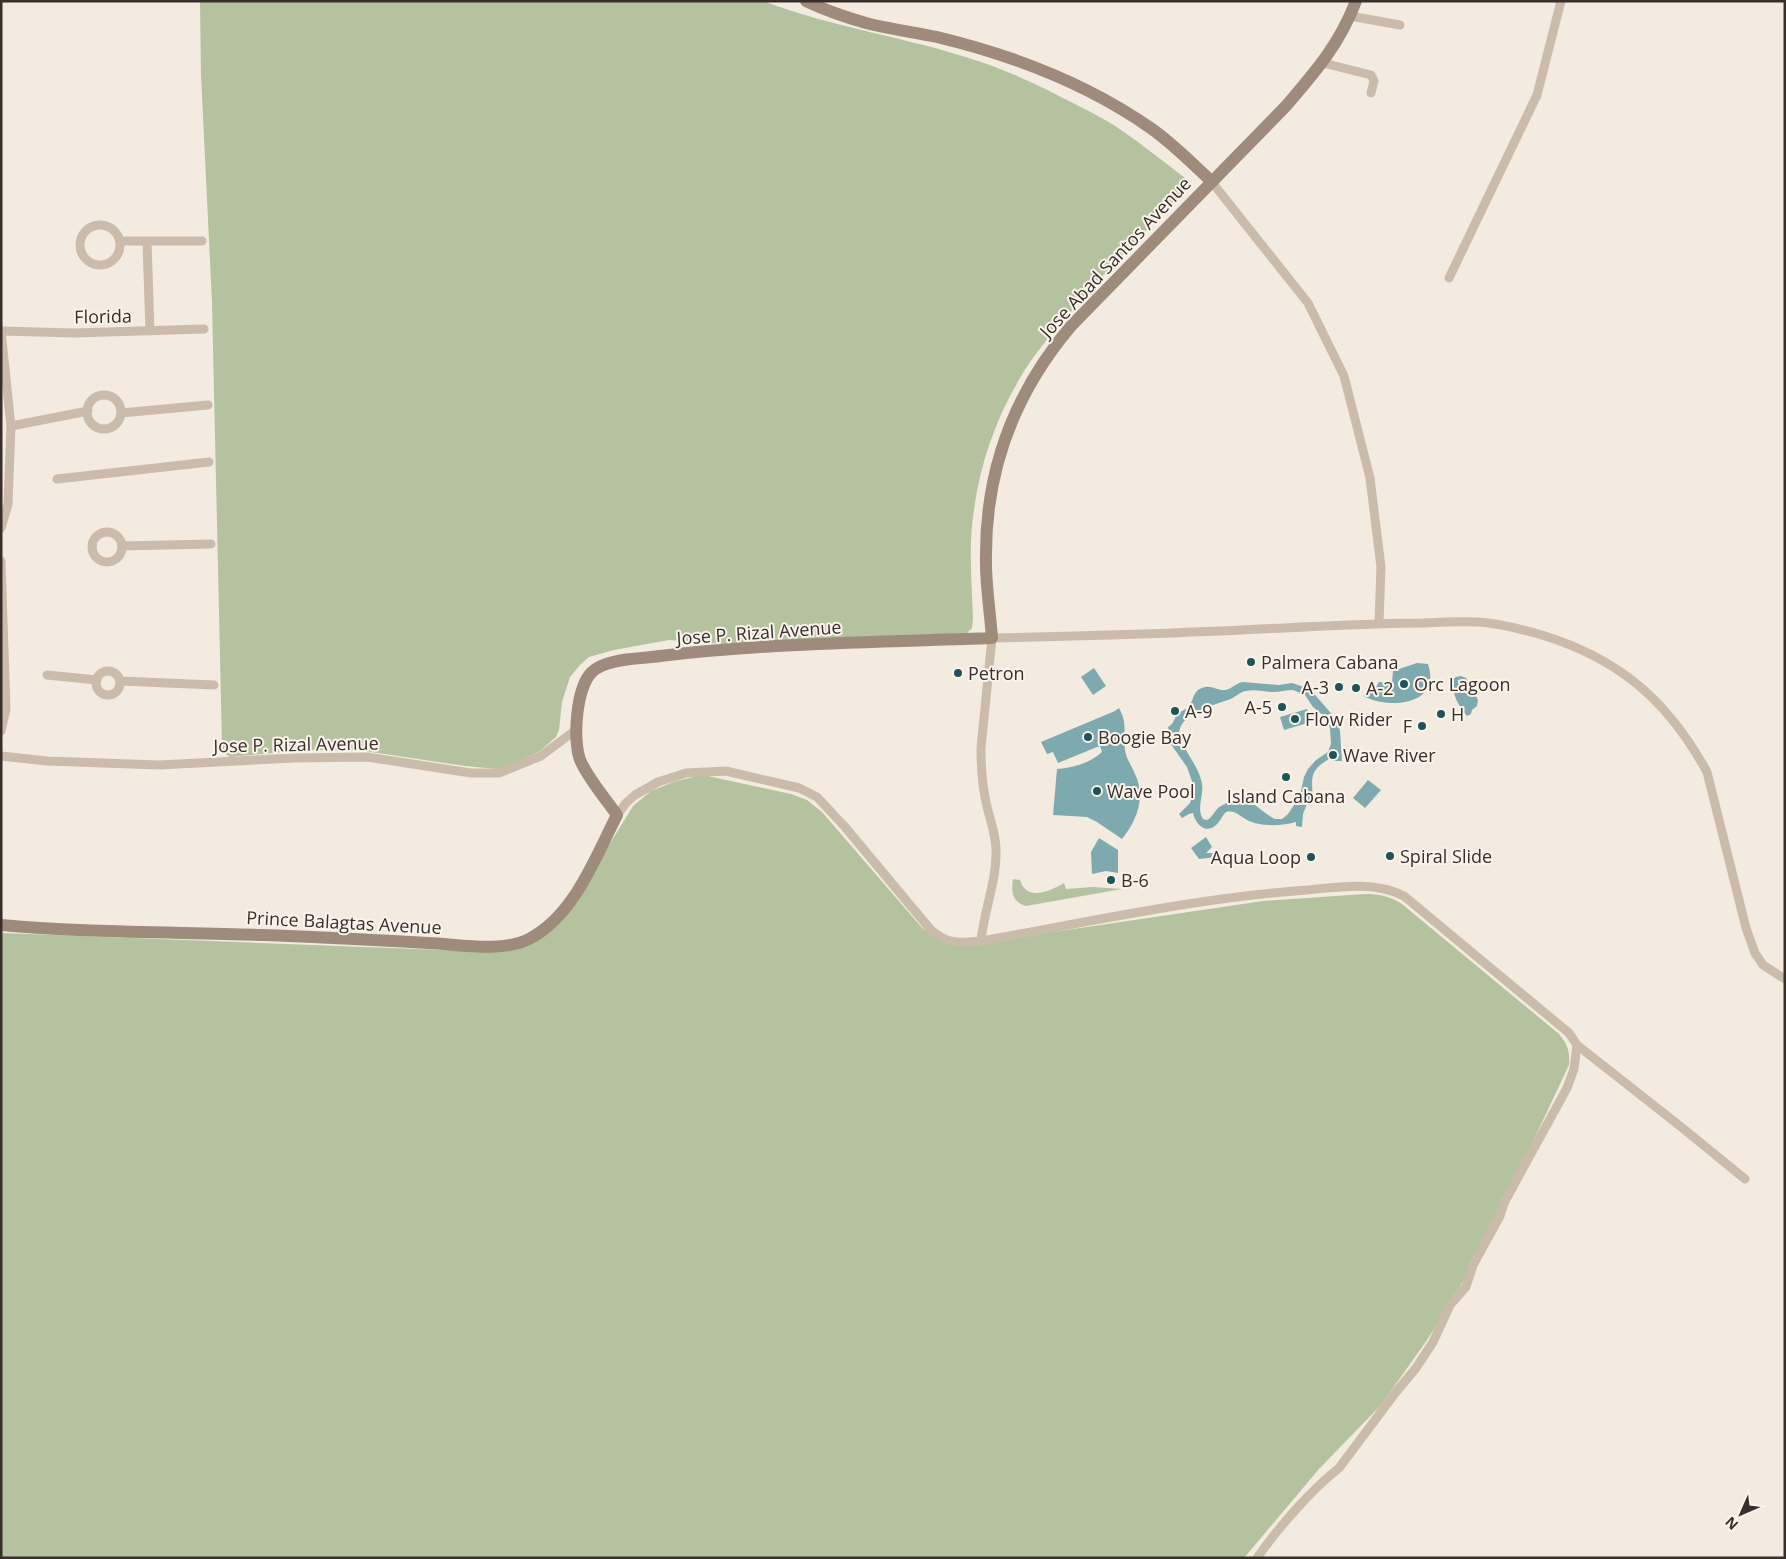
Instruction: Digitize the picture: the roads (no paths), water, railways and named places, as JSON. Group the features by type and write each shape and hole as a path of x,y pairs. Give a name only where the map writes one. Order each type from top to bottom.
{"main road":[{"path":"806,1 825,10 867,23 937,37 999,55 1051,74 1112,104 1153,129 1211,181"},
{"name":"Jose Abad Santos Avenue","path":"992,638 986,554 989,505 996,465 1009,428 1029,383 1052,347 1071,326 1286,106 1323,63 1343,31 1356,1"},
{"name":"Jose P. Rizal Avenue","path":"617,815 580,761 576,749 578,706 586,679 593,671 607,663 781,645 992,638"},
{"name":"Prince Balagtas Avenue","path":"1,925 128,933 261,935 472,946 509,946 526,940 544,930 557,919 575,895 617,815"}],"street":[{"path":"1449,278 1537,95 1561,1"},
{"path":"1350,16 1400,25"},
{"path":"1323,63 1371,76 1374,81 1370,93"},
{"path":"1211,181 1308,303 1344,376 1370,478 1380,567 1379,623"},
{"path":"95,226 111,229 120,241 117,256 104,265 90,262 81,250 83,236 90,228 95,226"},
{"path":"120,241 202,241"},
{"path":"147,242 150,331"},
{"name":"Florida","path":"1,331 74,333 204,329"},
{"path":"1,331 11,426 8,504 1,528"},
{"path":"105,395 117,401 121,413 116,424 104,429 92,423 88,411 93,400 105,395"},
{"path":"121,413 208,405"},
{"path":"11,426 88,411"},
{"path":"57,479 209,462"},
{"path":"122,546 211,544"},
{"path":"1,561 6,709 1,732"},
{"path":"981,940 984,914 996,858 996,839 986,801 981,766 981,748 992,638 1174,634 1379,623 1477,622 1519,628 1558,640 1587,652 1621,671 1647,692 1670,716 1697,753 1707,772 1746,928 1755,953 1763,964 1785,979"},
{"path":"109,671 116,674 120,682 118,689 108,695 98,688 97,680 102,673 109,671"},
{"path":"47,675 97,680"},
{"path":"120,682 214,685"},
{"name":"Jose P. Rizal Avenue","path":"1,756 48,761 159,765 294,758 367,757 471,773 499,773 541,756 577,728"},
{"path":"617,815 635,795 658,782 686,773 726,772 799,788 817,797 845,826 936,935 957,943 1255,894 1354,887 1382,887 1404,896 1422,910 1569,1033 1577,1045 1745,1179"},
{"path":"1257,1558 1273,1534 1339,1468 1416,1368 1433,1342 1450,1305 1466,1287 1473,1265 1493,1229 1504,1203 1567,1088 1574,1069 1577,1045"}],"water":[{"name":"Orc Lagoon","path":"1417,663 1428,664 1430,678 1428,688 1421,696 1411,701 1387,703 1363,696 1375,689 1379,682 1392,683 1393,671"},
{"path":"1094,668 1106,686 1093,695 1081,677"},
{"path":"1461,676 1466,678 1478,700 1477,706 1467,716 1456,699 1452,680"},
{"name":"Wave River","path":"1241,683 1279,685 1292,683 1310,689 1336,719 1340,731 1342,761 1332,761 1331,757 1315,771 1312,780 1312,800 1310,805 1307,804 1303,814 1302,827 1296,826 1296,822 1278,825 1258,824 1235,813 1226,812 1216,825 1208,829 1198,824 1193,813 1182,818 1179,814 1190,803 1193,784 1187,767 1170,743 1168,727 1178,714 1189,706 1199,689 1208,687 1225,690","holes":["1293,690 1305,695 1313,707 1325,717 1330,728 1331,744 1328,752 1316,760 1308,769 1304,777 1300,796 1288,814 1282,819 1275,819 1251,802 1238,799 1219,807 1207,820 1203,819 1200,811 1201,778 1179,737 1183,722 1204,708 1246,691 1273,692"]},
{"name":"Wave Pool","path":"1119,708 1124,724 1126,753 1140,791 1136,817 1122,839 1087,817 1053,815 1057,769 1087,762 1102,752 1100,746 1058,763 1053,752 1047,754 1041,742"},
{"name":"Flow Rider","path":"1307,709 1311,722 1284,730 1280,717"},
{"path":"1368,780 1381,790 1365,808 1353,798"},
{"path":"1206,837 1212,847 1206,853 1215,853 1217,857 1199,859 1191,848"},
{"path":"1099,838 1118,850 1118,873 1106,871 1092,874 1091,852"}],"place":[{"name":"Palmera Cabana","path":"1251,662"},
{"name":"Petron","path":"958,673"},
{"name":"Orc Lagoon","path":"1404,684"},
{"name":"A-3","path":"1339,687"},
{"name":"A-2","path":"1356,688"},
{"name":"A-5","path":"1282,707"},
{"name":"A-9","path":"1175,711"},
{"name":"H","path":"1441,714"},
{"name":"Flow Rider","path":"1295,719"},
{"name":"F","path":"1422,726"},
{"name":"Boogie Bay","path":"1088,737"},
{"name":"Wave River","path":"1333,755"},
{"name":"Island Cabana","path":"1286,777"},
{"name":"Wave Pool","path":"1097,791"},
{"name":"Spiral Slide","path":"1390,856"},
{"name":"Aqua Loop","path":"1311,857"},
{"name":"B-6","path":"1111,880"}]}
